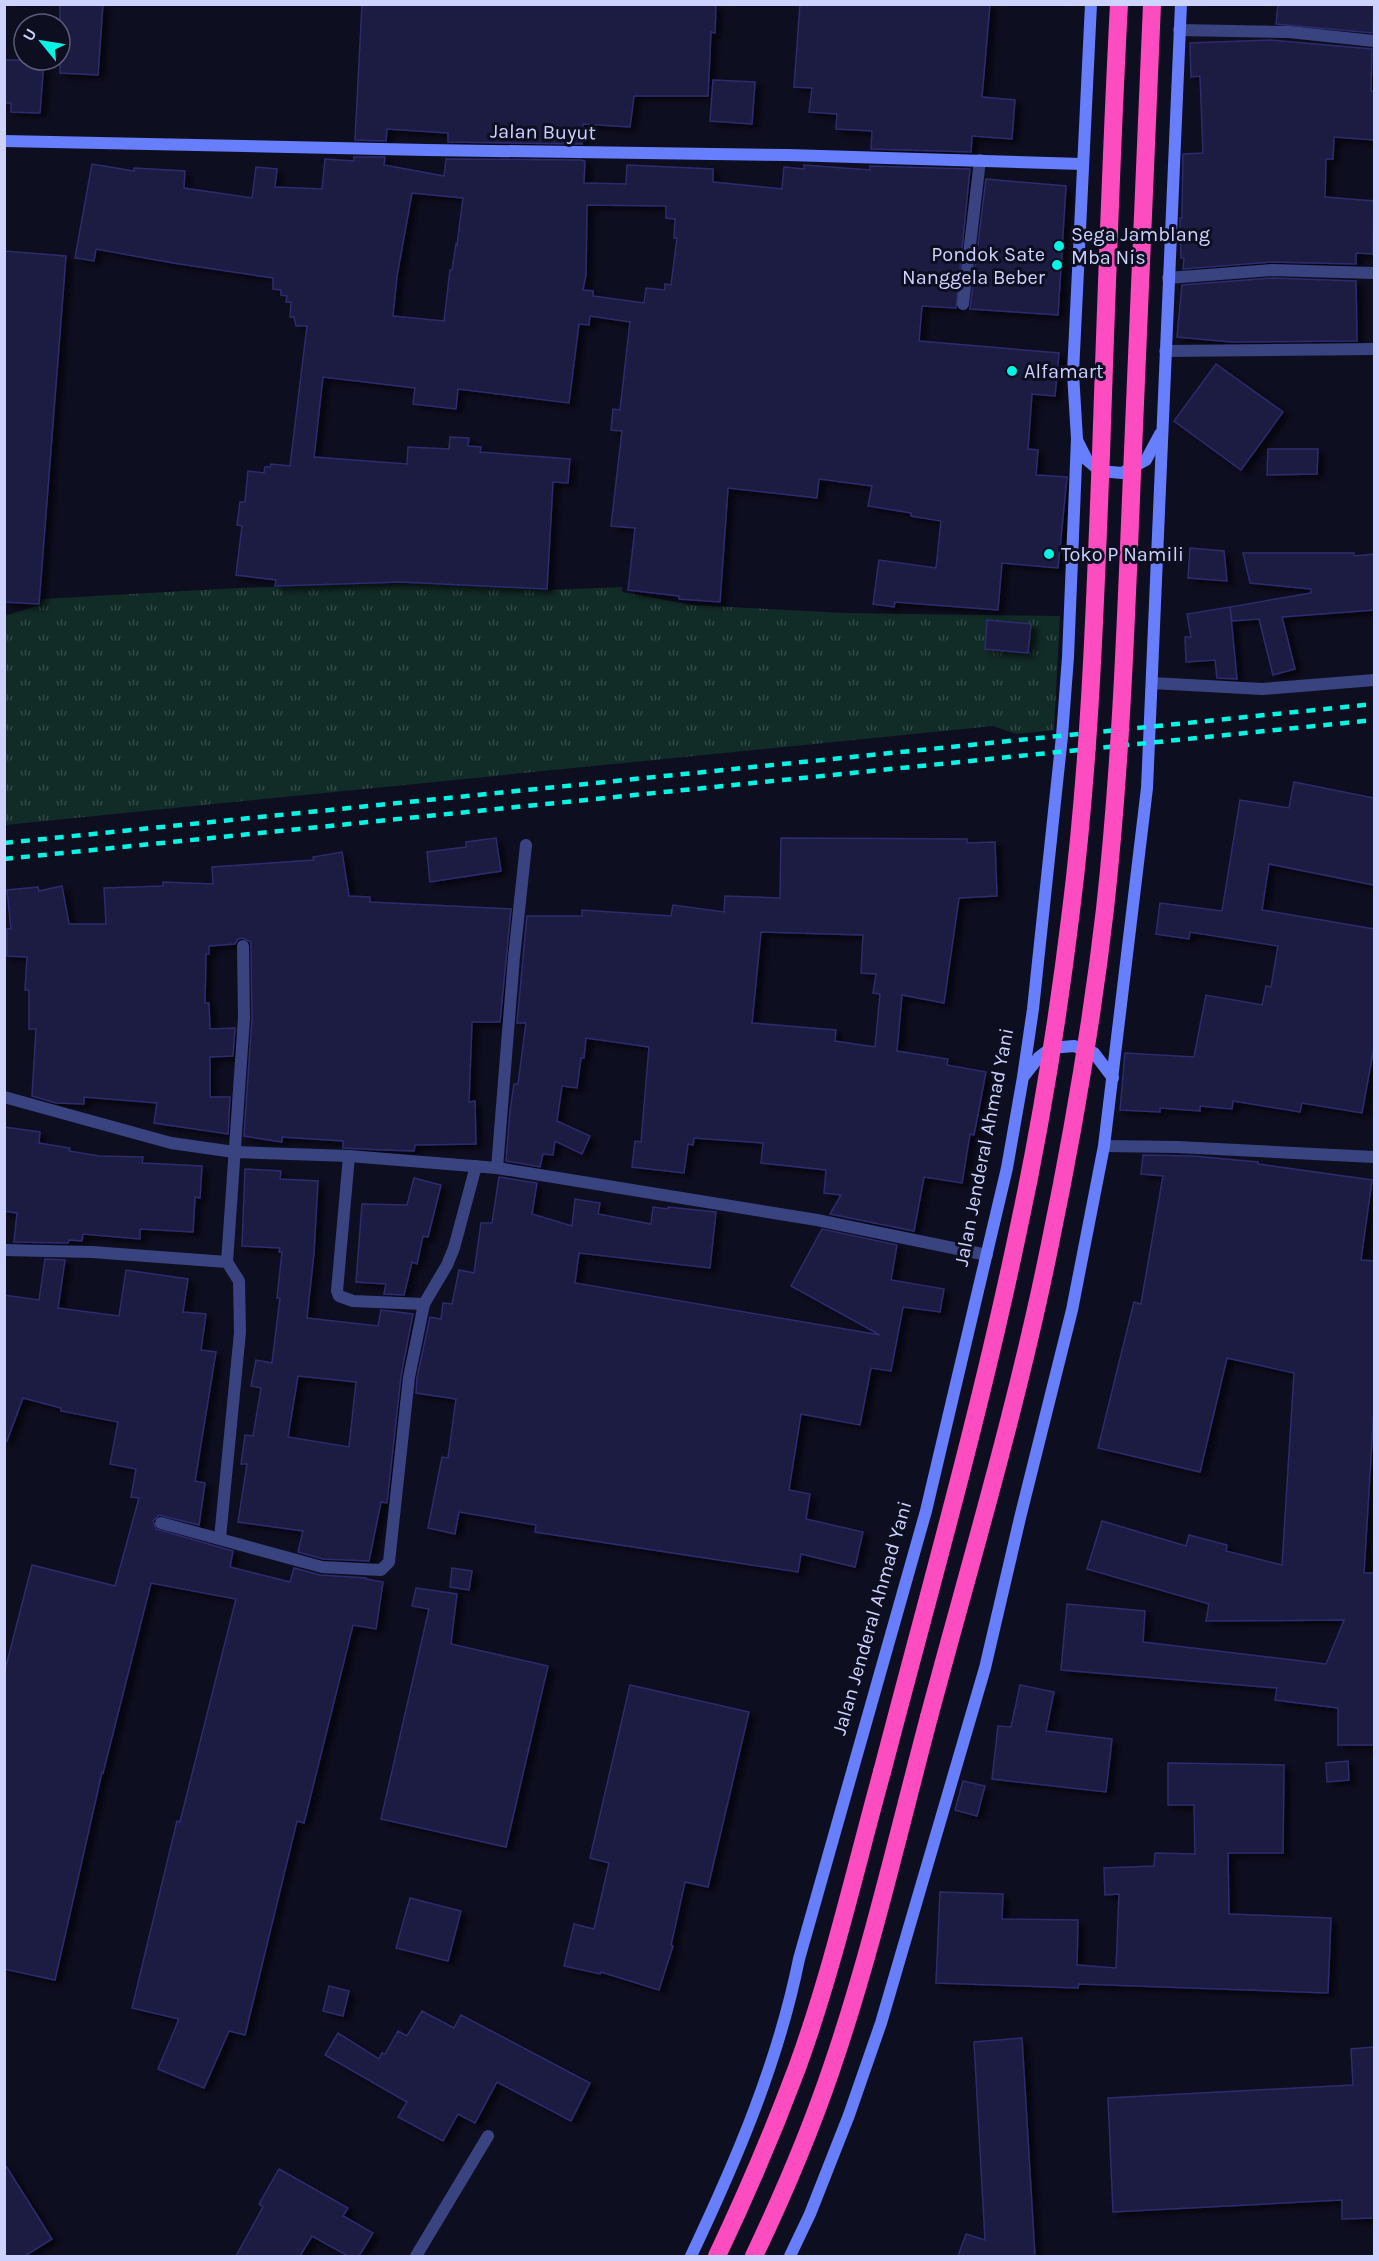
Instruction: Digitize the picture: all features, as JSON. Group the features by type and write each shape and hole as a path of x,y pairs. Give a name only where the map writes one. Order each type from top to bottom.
{"highway":[{"path":"717,2256 752,2183 793,2078 823,1987 885,1760 978,1401 1019,1230 1054,1042 1086,774 1119,4"},
{"path":"754,2256 780,2202 827,2080 854,1997 1011,1412 1050,1247 1083,1067 1104,912 1118,782 1125,672 1144,156 1152,4"},
{"path":"823,1987 854,1997"}],"street":[{"name":"Jalan Jenderal Ahmad Yani","path":"691,2256 735,2158 773,2060 790,2004 799,1959 926,1511 1007,1168 1033,1009 1062,736 1068,657 1077,439 1073,373 1091,4"},
{"path":"790,2256 810,2214 849,2115 881,2023 985,1668 1072,1310 1104,1146 1147,788 1181,4"},
{"path":"1179,30 1289,32 1374,40"},
{"name":"Jalan Buyut","path":"4,141 416,150 788,154 1082,164"},
{"path":"963,304 980,160"},
{"path":"1168,278 1272,270 1374,273"},
{"path":"1165,351 1374,349"},
{"path":"1077,439 1088,460 1100,471 1122,473 1146,460 1162,430"},
{"path":"1152,683 1262,689 1374,680"},
{"path":"497,1168 512,979 526,845"},
{"path":"220,1538 240,1332 239,1281 227,1263 244,1018 243,946"},
{"path":"1023,1077 1039,1057 1051,1048 1074,1046 1094,1053 1113,1078"},
{"path":"4,1097 171,1143 234,1152 349,1156 497,1168 806,1218 987,1255"},
{"path":"1104,1146 1177,1147 1374,1157"},
{"path":"349,1156 337,1291 339,1296 353,1300 424,1304"},
{"path":"161,1523 322,1567 381,1570 389,1562 409,1377 424,1304 447,1265 454,1248 476,1166"},
{"path":"4,1250 92,1252 227,1263"},
{"path":"416,2256 488,2136"}],"green space":[{"path":"403,583 547,590 622,587 622,592 692,605 844,613 1060,616 1054,730 1016,734 993,726 5,825 5,616 40,605 41,599 238,588"}],"building":[{"path":"60,4 103,4 98,75 60,73 72,72 72,12 60,12"},
{"path":"362,4 716,4 715,33 711,32 708,96 634,96 630,127 583,124 582,144 448,142 448,133 387,129 386,141 355,140"},
{"path":"800,4 990,4 982,97 1015,100 1012,139 972,136 971,152 871,149 872,131 836,129 837,114 809,112 812,88 794,87"},
{"path":"1278,4 1374,4 1373,33 1276,24"},
{"path":"1270,40 1372,49 1371,91 1374,91 1374,140 1334,137 1333,159 1326,159 1325,197 1374,201 1373,254 1356,253 1356,264 1271,262 1183,269 1180,218 1182,218 1183,154 1203,153 1200,76 1191,77 1190,43"},
{"path":"4,60 12,60 12,72 43,72 40,113 11,112 11,103 4,103"},
{"path":"713,80 755,82 752,124 710,121"},
{"path":"354,157 385,157 384,165 444,176 446,159 581,160 585,161 584,183 626,184 627,165 713,169 713,182 782,189 784,167 804,169 804,165 870,170 870,166 970,169 956,308 922,306 919,341 1059,353 1055,396 1032,394 1028,449 1038,450 1036,475 1067,477 1058,568 1002,563 998,610 895,602 894,607 873,604 879,560 936,568 941,521 868,506 872,486 819,479 817,498 728,488 720,602 679,599 679,596 628,590 635,528 611,526 622,431 611,430 613,409 620,410 630,322 590,316 589,325 579,324 569,403 458,389 456,409 413,404 415,388 323,377 314,457 407,464 408,447 449,449 450,437 469,438 468,446 481,447 480,452 570,459 568,483 553,482 547,589 401,582 275,586 276,580 236,575 242,526 237,525 240,502 245,502 248,471 264,473 265,467 270,467 271,464 290,466 307,326 296,326 294,317 290,317 291,302 286,302 287,296 281,295 281,290 273,289 273,278 96,249 94,261 75,258 92,164 134,171 134,168 185,171 184,188 252,198 256,167 277,169 275,187 322,189 325,159 354,161","holes":["412,193 463,198 457,245 452,270 450,270 444,321 393,316 397,276","587,205 666,206 666,218 675,219 674,238 677,238 671,285 665,284 665,290 646,288 644,303 593,296 593,291 583,290 586,275"]},
{"path":"986,179 1066,186 1058,315 970,309"},
{"path":"4,251 66,256 39,604 4,602"},
{"path":"1272,278 1356,281 1357,341 1232,342 1177,337 1182,285"},
{"path":"1216,364 1283,412 1241,470 1174,421"},
{"path":"1268,449 1318,449 1317,474 1267,475"},
{"path":"1190,548 1224,551 1227,581 1188,578"},
{"path":"1243,553 1354,553 1354,556 1374,554 1374,610 1282,617 1295,669 1273,675 1259,619 1232,621 1230,607 1311,593 1311,589 1250,583"},
{"path":"1230,607 1237,679 1217,678 1215,660 1186,662 1185,637 1191,637 1187,614"},
{"path":"987,620 1031,624 1028,653 985,649"},
{"path":"1294,782 1374,798 1374,885 1269,864 1262,910 1374,929 1374,1047 1362,1113 1302,1103 1300,1112 1233,1101 1232,1109 1200,1106 1200,1111 1160,1108 1160,1112 1120,1110 1125,1053 1194,1057 1206,995 1262,1005 1266,986 1271,987 1278,946 1190,932 1189,939 1156,934 1160,903 1222,911 1240,800 1289,808"},
{"path":"496,838 501,871 430,882 427,852 466,847 466,842"},
{"path":"781,838 967,839 967,843 995,842 997,896 959,898 944,1003 902,995 897,1051 948,1059 947,1065 986,1072 974,1135 970,1134 962,1183 924,1177 914,1231 830,1214 841,1195 824,1193 826,1170 761,1163 763,1143 694,1138 693,1145 688,1144 684,1173 632,1167 635,1141 641,1142 649,1047 586,1038 577,1088 562,1086 557,1121 590,1136 582,1154 555,1141 553,1155 543,1154 540,1167 506,1161 510,1111 514,1084 518,1084 526,1023 517,1023 527,916 582,916 582,910 671,916 673,905 724,912 725,896 780,898","holes":["761,932 863,935 861,973 876,974 873,993 880,994 875,1047 835,1041 836,1030 752,1023"]},
{"path":"342,852 349,896 370,897 370,902 511,909 500,1022 472,1022 469,1102 475,1101 476,1144 415,1145 414,1151 383,1150 343,1148 343,1141 282,1137 282,1142 244,1136 252,1018 251,942 243,938 238,939 235,944 209,946 209,954 206,954 205,1003 209,1003 210,1029 235,1028 233,1056 210,1057 210,1097 230,1097 228,1134 154,1123 157,1103 84,1097 84,1104 56,1103 32,1096 36,1029 29,1029 29,990 25,990 27,957 7,956 7,929 11,929 7,890 38,887 39,891 62,886 69,924 106,924 104,888 163,886 163,882 213,884 212,867 314,860 313,857"},
{"path":"4,1127 40,1132 39,1143 70,1148 69,1151 99,1156 143,1157 142,1163 202,1166 200,1198 195,1197 193,1232 140,1229 140,1239 83,1234 82,1241 69,1240 68,1243 14,1242 17,1213 4,1211"},
{"path":"1143,1155 1193,1156 1258,1162 1258,1164 1372,1180 1361,1260 1374,1261 1374,1407 1364,1573 1374,1573 1374,1745 1338,1745 1338,1708 1275,1700 1277,1688 1061,1670 1067,1604 1145,1611 1143,1642 1326,1664 1344,1620 1206,1621 1209,1604 1087,1569 1102,1521 1186,1546 1189,1535 1227,1545 1226,1551 1282,1565 1294,1373 1227,1358 1200,1472 1098,1448 1134,1302 1141,1304 1163,1176 1141,1174"},
{"path":"245,1169 281,1171 280,1179 318,1181 307,1318 378,1326 381,1310 413,1314 401,1376 387,1503 381,1502 369,1561 323,1559 298,1552 303,1531 238,1522 247,1464 241,1464 245,1435 253,1436 261,1388 251,1386 256,1360 272,1363 280,1298 277,1298 282,1252 279,1252 280,1248 242,1246","holes":["298,1376 356,1382 349,1447 288,1437"]},
{"path":"499,1177 537,1183 532,1214 572,1226 575,1199 600,1203 598,1214 651,1224 653,1207 716,1212 710,1268 579,1253 575,1283 880,1335 791,1286 822,1229 897,1245 891,1280 944,1289 940,1312 903,1307 891,1371 871,1368 860,1425 801,1414 789,1490 810,1494 806,1519 863,1532 855,1567 801,1554 798,1572 535,1532 536,1525 459,1512 455,1534 428,1528 442,1457 448,1458 456,1399 416,1393 417,1378 430,1317 441,1319 443,1303 452,1304 459,1270 474,1273 481,1223 492,1223"},
{"path":"414,1178 441,1185 428,1237 423,1236 417,1264 412,1262 404,1295 384,1294 386,1284 356,1282 362,1204 407,1205"},
{"path":"45,1259 65,1260 58,1308 119,1316 126,1270 188,1279 183,1312 206,1314 201,1350 216,1352 195,1481 205,1483 199,1525 159,1515 153,1521 156,1529 233,1551 230,1567 290,1582 294,1568 320,1575 366,1578 383,1582 376,1629 353,1625 304,1823 297,1821 245,2035 229,2031 204,2088 158,2069 179,2019 132,2008 177,1821 180,1822 236,1599 151,1583 102,1772 55,1980 4,1969 4,1674 32,1565 115,1586 139,1498 131,1497 136,1469 110,1464 118,1422 61,1411 61,1408 23,1398 7,1441 4,1441 4,1295 39,1300"},
{"path":"452,1568 472,1571 469,1590 450,1587"},
{"path":"416,1588 457,1594 451,1644 548,1666 506,1847 381,1819 429,1609 412,1606"},
{"path":"630,1685 749,1712 708,1887 685,1882 671,1945 673,1946 659,1990 601,1972 600,1974 564,1966 574,1924 594,1929 609,1863 590,1858"},
{"path":"1020,1685 1054,1692 1046,1731 1112,1739 1106,1792 992,1779 998,1726 1011,1727"},
{"path":"1348,1761 1349,1780 1327,1782 1326,1763"},
{"path":"1168,1763 1284,1765 1283,1853 1228,1853 1229,1914 1331,1918 1328,1993 1079,1984 1078,1988 936,1983 940,1892 1003,1894 1002,1919 1078,1920 1077,1965 1116,1968 1119,1894 1105,1895 1104,1868 1154,1866 1155,1853 1195,1854 1194,1805 1168,1805"},
{"path":"963,1781 985,1786 977,1816 955,1810"},
{"path":"410,1898 461,1911 448,1961 396,1948"},
{"path":"329,1986 349,1991 343,2016 323,2011"},
{"path":"422,2011 454,2028 461,2015 590,2083 571,2121 497,2082 475,2123 458,2114 443,2141 398,2117 407,2102 325,2055 338,2033 379,2059 382,2053 385,2054 398,2031 407,2036"},
{"path":"1022,2038 1035,2256 958,2256 966,2234 985,2240 974,2042"},
{"path":"1374,2047 1374,2218 1342,2219 1342,2200 1113,2212 1108,2098 1353,2085 1351,2049"},
{"path":"4,2163 52,2239 25,2256 4,2256"},
{"path":"279,2169 348,2208 343,2216 373,2233 359,2256 348,2256 312,2236 300,2256 236,2256 263,2207 259,2204"}],"railway":[{"path":"4,843 1374,704"},
{"path":"4,859 1374,720"}],"place":[{"name":"Sega Jamblang Mba Nis","path":"1059,246"},
{"name":"Pondok Sate Nanggela Beber","path":"1057,265"},
{"name":"Alfamart","path":"1012,371"},
{"name":"Toko P Namili","path":"1049,554"}]}
